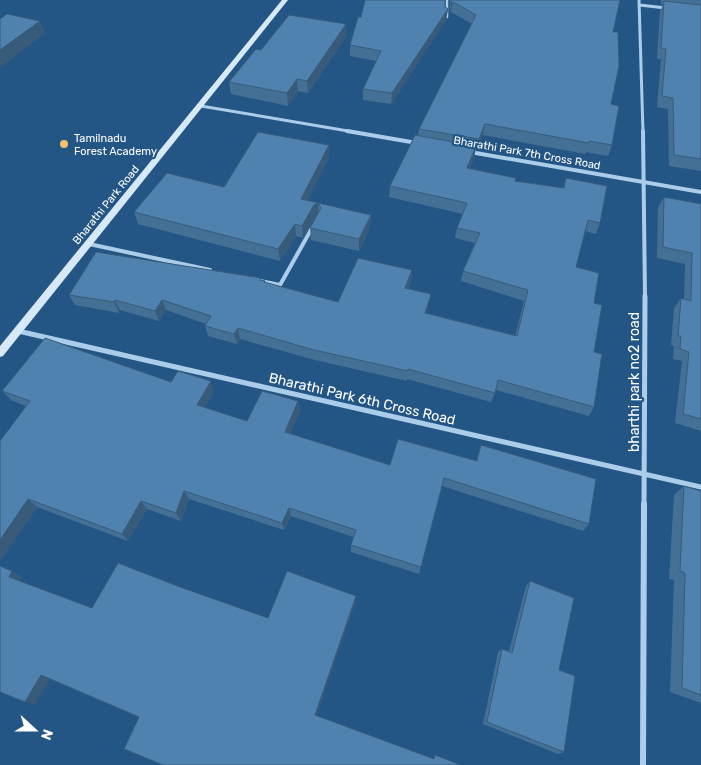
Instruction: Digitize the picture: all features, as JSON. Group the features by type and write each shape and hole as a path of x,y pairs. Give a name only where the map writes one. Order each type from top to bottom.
{"main road":[{"name":"Bharathi Park Road","path":"0,353 285,0"}],"street":[{"path":"639,2 675,9"},
{"name":"bharthi park no2 road","path":"639,2 645,183 645,475 642,765"},
{"path":"201,106 423,144"},
{"name":"Bharathi Park 7th Cross Road","path":"462,151 701,192"},
{"path":"251,279 280,285 318,219"},
{"path":"89,244 213,271"},
{"name":"Bharathi Park 6th Cross Road","path":"18,331 701,487"}],"lane":[{"path":"447,0 447,17"}],"building":[{"path":"365,0 445,0 445,6 448,9 392,93 363,89 381,51 350,45 358,17 361,17"},
{"path":"451,0 620,0 613,32 618,32 619,66 611,104 619,106 612,145 589,141 589,143 485,124 479,139 419,129 476,15 453,2 451,4"},
{"path":"664,1 701,5 701,159 674,155 673,98 662,96 666,49 661,48"},
{"path":"7,14 40,21 0,50 0,19"},
{"path":"289,15 346,24 307,81 297,79 287,93 229,82 256,49 261,50"},
{"path":"258,132 329,145 301,199 371,215 359,239 310,228 321,208 318,203 314,205 302,226 295,224 278,249 134,212 167,173 224,187"},
{"path":"415,135 476,146 467,168 516,178 515,181 564,188 566,178 607,186 600,223 588,220 576,267 599,273 594,303 602,305 594,352 602,354 594,407 498,380 495,393 408,369 408,371 314,350 238,328 234,334 205,326 211,316 162,300 155,311 115,300 114,302 69,295 96,252 261,278 260,280 264,282 338,302 358,258 412,270 405,288 431,294 425,313 517,336 528,290 463,271 480,233 457,228 467,203 390,186"},
{"path":"664,197 701,204 701,419 683,414 689,352 680,349 681,336 678,336 681,298 691,301 692,253 663,247"},
{"path":"45,338 171,382 178,371 211,381 197,405 247,421 262,391 298,401 285,432 390,465 398,439 477,461 481,445 596,479 589,524 444,478 421,567 351,545 356,530 289,508 282,523 184,491 176,513 141,501 122,534 28,499 0,540 0,441 30,401 2,391"},
{"path":"684,486 701,491 701,695 682,688 685,573 680,571"},
{"path":"118,563 268,618 287,571 356,596 315,715 434,759 435,755 461,765 163,765 124,749 139,717 41,675 25,702 0,692 0,566 12,571 9,577 92,608"},
{"path":"530,581 574,598 559,670 575,676 564,752 487,722 502,649 512,653"}],"place":[{"name":"Tamilnadu Forest Academy","path":"64,144"}]}
